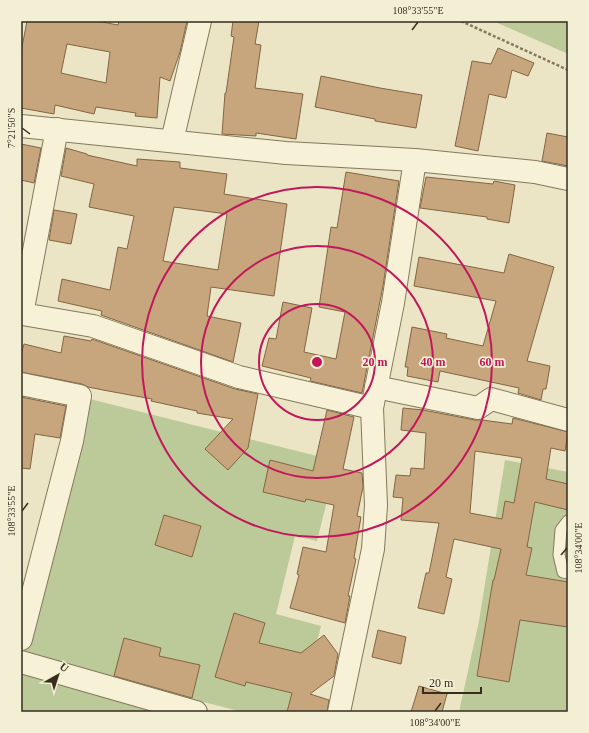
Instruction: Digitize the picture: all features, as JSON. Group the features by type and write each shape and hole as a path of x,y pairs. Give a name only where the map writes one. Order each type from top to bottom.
{"street":[{"path":"172,141 200,21"},
{"path":"21,126 286,153 415,160 535,172 568,179"},
{"path":"57,129 22,314 93,326 239,377 372,408"},
{"path":"339,712 373,549 376,504 372,408 393,303 415,160"},
{"path":"21,384 80,396 72,441 21,638"},
{"path":"376,386 478,408 491,399 568,420"},
{"path":"21,662 196,712"}],"lane":[{"path":"568,521 561,530 559,555 563,572 568,573"}],"path":[{"path":"461,21 568,70"}],"green space":[{"path":"493,21 568,21 568,54 566,53"},
{"path":"86,398 337,461 317,541 295,536 276,614 321,626 299,712 243,712 22,656"},
{"path":"505,460 568,472 568,712 459,712 479,621"},
{"path":"21,671 172,712 21,712"}],"building":[{"path":"27,21 97,21 118,25 119,21 187,21 180,52 170,81 160,77 157,118 135,116 136,113 96,107 94,114 55,105 54,114 21,108 21,52","holes":["67,44 110,52 106,83 61,73"]},
{"path":"233,21 259,21 255,44 261,45 255,88 303,94 296,139 256,133 256,136 222,134 225,93 234,37 231,36"},
{"path":"498,48 534,63 528,76 512,70 506,98 489,94 478,151 455,146 472,61 491,64"},
{"path":"321,76 422,95 416,128 375,121 375,119 315,107"},
{"path":"547,133 568,137 568,166 542,161"},
{"path":"21,144 41,148 34,183 21,180"},
{"path":"66,148 87,155 137,166 137,159 180,162 180,168 227,174 224,194 287,204 274,296 211,287 207,316 241,323 233,362 101,315 102,311 58,301 62,279 110,290 118,247 127,249 134,216 89,207 94,184 61,176","holes":["174,207 227,214 218,270 163,261"]},
{"path":"346,172 399,181 383,286 362,393 310,381 311,378 262,366 269,338 276,339 283,302 312,308 304,352 336,359 345,312 319,307 331,227 337,228"},
{"path":"426,177 493,184 494,181 515,185 509,223 487,219 487,217 420,208"},
{"path":"54,210 77,214 71,244 49,240"},
{"path":"509,254 554,267 527,361 550,366 546,389 543,389 541,400 518,393 519,388 440,371 438,382 407,376 408,367 405,367 412,327 447,334 446,338 483,346 496,301 414,286 419,257 504,273"},
{"path":"64,336 91,341 92,339 235,389 258,394 248,448 228,470 205,449 233,419 197,413 197,411 151,401 152,399 21,372 21,354 24,344 61,353"},
{"path":"21,397 66,406 60,438 35,434 30,469 21,468"},
{"path":"403,408 423,410 475,420 512,424 513,418 568,432 565,451 551,448 546,479 568,484 568,510 535,502 527,547 532,548 526,575 568,582 568,627 520,620 509,682 477,676 493,580 501,549 454,539 446,577 452,579 444,614 418,608 426,573 429,573 439,523 401,520 403,498 393,497 396,475 410,476 411,468 424,469 426,433 401,430","holes":["475,451 522,458 514,503 505,501 502,519 470,513"]},
{"path":"327,410 354,417 343,469 362,473 363,487 357,516 361,517 354,558 356,559 348,596 350,596 345,623 290,608 299,575 297,574 303,547 326,552 334,505 306,499 305,502 263,492 270,460 313,471"},
{"path":"164,515 201,526 192,557 155,545"},
{"path":"234,613 265,623 259,643 301,653 324,635 338,654 334,676 310,694 329,700 327,712 287,712 292,693 246,682 245,686 215,677"},
{"path":"378,630 406,637 401,664 372,657"},
{"path":"124,638 161,648 159,656 200,665 192,698 114,676"},
{"path":"419,686 447,694 442,712 411,712"}]}
